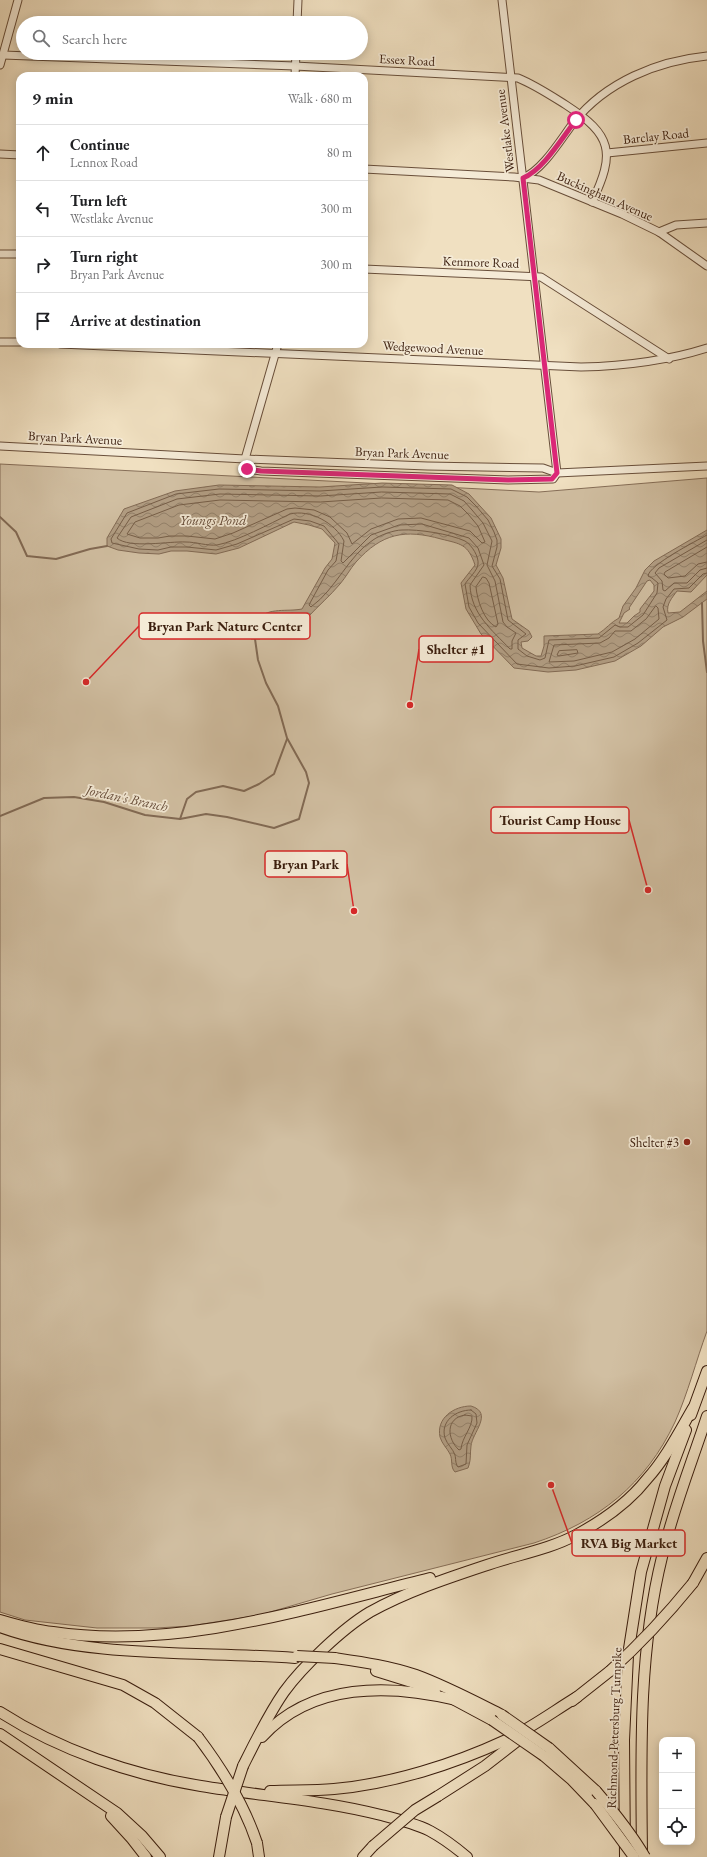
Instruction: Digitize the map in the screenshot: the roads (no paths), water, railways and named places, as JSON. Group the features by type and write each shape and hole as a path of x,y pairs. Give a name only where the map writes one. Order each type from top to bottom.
{"highway":[{"name":"Richmond-Petersburg Turnpike","path":"625,1857 624,1740 628,1655 641,1572 665,1486 707,1371"},
{"path":"218,1857 226,1817 243,1766 251,1750 284,1692 306,1667 345,1629 369,1613 419,1588 488,1564 548,1546 575,1535 604,1517 628,1498 647,1480 666,1454 693,1408"},
{"path":"642,1857 640,1770 646,1656 654,1597 662,1557 707,1416"},
{"path":"363,1857 373,1846 415,1810 484,1766 610,1671 641,1643 673,1608 693,1583 707,1558"},
{"path":"0,1620 54,1632 90,1635 123,1636 200,1630 252,1621 488,1564"},
{"path":"0,1627 17,1633 66,1643 121,1650 296,1657 333,1660 372,1664 416,1675 462,1694 502,1715 596,1791 636,1840 646,1857"},
{"path":"0,1649 123,1685 156,1703 198,1737 225,1775 245,1809 257,1843 259,1857"},
{"path":"333,1660 421,1685 456,1700 546,1752 595,1804 634,1857"},
{"path":"251,1750 269,1730 292,1712 309,1703 332,1696 360,1691 395,1690 428,1694 456,1700"},
{"path":"200,1786 268,1791 334,1789 423,1771 461,1759 508,1739 577,1697"},
{"path":"0,1712 58,1743 119,1768 150,1777 200,1786 356,1808 411,1823 452,1844 467,1857"},
{"path":"0,1734 127,1822 142,1836 160,1857"},
{"path":"90,1795 115,1820 146,1857"}],"street":[{"path":"0,65 18,0"},
{"path":"297,16 298,0"},
{"name":"Westlake Avenue","path":"502,0 557,473"},
{"name":"Essex Road","path":"3,55 16,55"},
{"path":"523,178 530,175 543,162 581,115 610,90 642,71 677,60 707,56"},
{"name":"Essex Road","path":"136,60 295,66 511,77 531,83 587,119 600,133 607,153"},
{"path":"294,72 295,60"},
{"name":"Barclay Road","path":"607,153 707,143"},
{"path":"592,202 602,177 607,153"},
{"path":"0,154 16,155"},
{"name":"Buckingham Avenue","path":"368,169 539,180 622,214 658,232 707,266"},
{"path":"658,232 676,224 707,223"},
{"path":"0,254 16,254"},
{"name":"Kenmore Road","path":"368,269 534,276 548,281 669,358"},
{"path":"0,342 16,342"},
{"name":"Wedgewood Avenue","path":"156,348 544,366 604,367 669,358 707,348"},
{"path":"245,459 277,348"},
{"name":"Bryan Park Avenue","path":"0,446 245,459 420,466 543,468 557,473 707,466"},
{"name":"Bryan Park Avenue","path":"245,459 247,469 261,471 508,480 552,479 557,473"}],"water":[{"name":"Youngs Pond","path":"382,483 452,485 469,494 491,518 501,539 501,548 496,565 503,578 512,619 529,631 532,637 528,641 521,642 522,648 536,656 541,656 544,646 544,636 598,634 601,632 613,621 619,618 623,606 636,588 645,570 654,561 707,530 707,575 691,592 677,591 671,599 668,613 680,612 707,591 707,599 683,617 663,627 641,646 615,661 576,670 548,672 514,668 481,634 466,609 461,583 475,565 470,553 463,546 454,542 416,534 405,534 385,539 366,552 356,562 336,588 308,617 285,618 272,621 263,631 260,639 251,639 251,628 257,619 262,615 273,611 302,609 325,568 332,559 335,543 322,529 294,522 239,548 216,554 187,551 171,551 159,554 139,553 118,550 107,546 107,538 124,509 175,491 219,485 320,487","holes":["650,580 654,585 654,591 640,609 640,612 627,623 619,623 624,613 630,609 629,608 647,581"]},
{"path":"471,1406 478,1409 481,1413 480,1424 472,1441 468,1468 455,1472 450,1454 442,1442 439,1430 448,1414 458,1408"}],"waterway":[{"path":"0,517 16,532 27,556 56,559 90,549 107,546"},
{"path":"702,603 703,641 707,672"},
{"name":"Jordan's Branch","path":"0,816 44,798 74,797 104,802 145,815 180,819 206,814 227,817 274,828 299,819 309,783 306,772 287,738 278,706 266,683 258,660 255,639"},
{"path":"180,819 187,799 196,792 223,786 244,791 259,784 274,774 287,739"}],"place":[{"name":"Bryan Park Nature Center","path":"86,682"},
{"name":"Shelter #1","path":"410,705"},
{"name":"Tourist Camp House","path":"648,890"},
{"name":"Bryan Park","path":"354,911"},
{"name":"Shelter #3","path":"687,1142"},
{"name":"RVA Big Market","path":"551,1485"}]}
